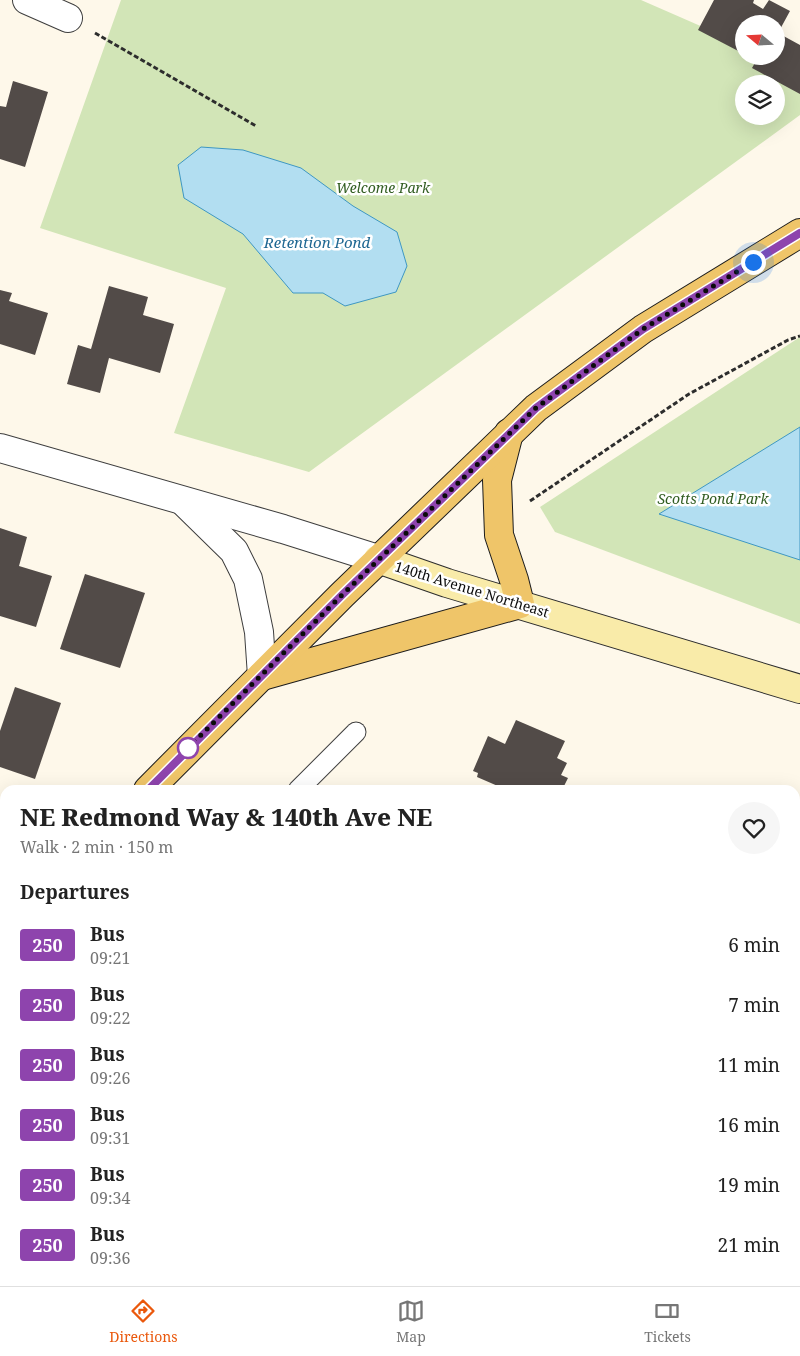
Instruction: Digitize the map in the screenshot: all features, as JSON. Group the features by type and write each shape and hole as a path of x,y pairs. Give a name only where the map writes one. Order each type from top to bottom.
{"main road":[{"path":"153,785 378,559 536,408 643,329 800,234"},
{"path":"262,676 520,604 514,580 498,535 497,480 509,434"},
{"name":"140th Avenue Northeast","path":"378,559 447,583 800,689"}],"street":[{"path":"27,0 68,18"},
{"name":"140th Avenue Northeast","path":"0,448 283,529 378,559"},
{"path":"182,500 234,550 248,579 259,632 262,676"}],"lane":[{"path":"303,785 356,732"}],"path":[{"path":"68,18 256,126"},
{"path":"529,501 689,394 788,340 800,336"}],"green space":[{"name":"Welcome Park","path":"121,0 641,0 735,41 735,65 785,65 785,63 800,70 800,115 309,472 174,433 226,288 40,228"},
{"name":"Scotts Pond Park","path":"800,337 800,624 555,532 540,507"}],"water":[{"name":"Retention Pond","path":"201,147 243,150 301,168 353,206 397,232 407,266 396,292 345,306 323,293 293,293 243,234 184,198 178,165"},
{"path":"800,427 800,560 659,514"}],"building":[{"path":"714,0 754,0 753,3 763,9 769,0 790,11 785,20 785,15 735,15 735,49 698,30"},
{"path":"785,37 800,45 800,94 785,86 785,75 765,75 752,68 754,65 785,65"},
{"path":"13,81 48,92 25,167 0,159 0,106 6,107"},
{"path":"109,286 148,297 143,315 174,324 160,373 109,358 100,393 67,384 78,345 91,349"},
{"path":"0,290 12,293 9,301 48,313 35,355 0,344"},
{"path":"0,528 27,537 19,566 52,576 36,627 0,616"},
{"path":"85,574 145,593 120,668 60,649"},
{"path":"15,687 61,703 35,779 0,767 0,731"},
{"path":"516,720 565,741 557,758 567,763 561,775 568,778 564,785 495,785 477,777 478,773 473,771 488,736 505,744"}],"bus line":[{"name":"250","path":"153,785 342,595 536,408 643,329 800,233"}],"route":[{"path":"188,748 342,595 536,408 643,329 753,262"}]}
